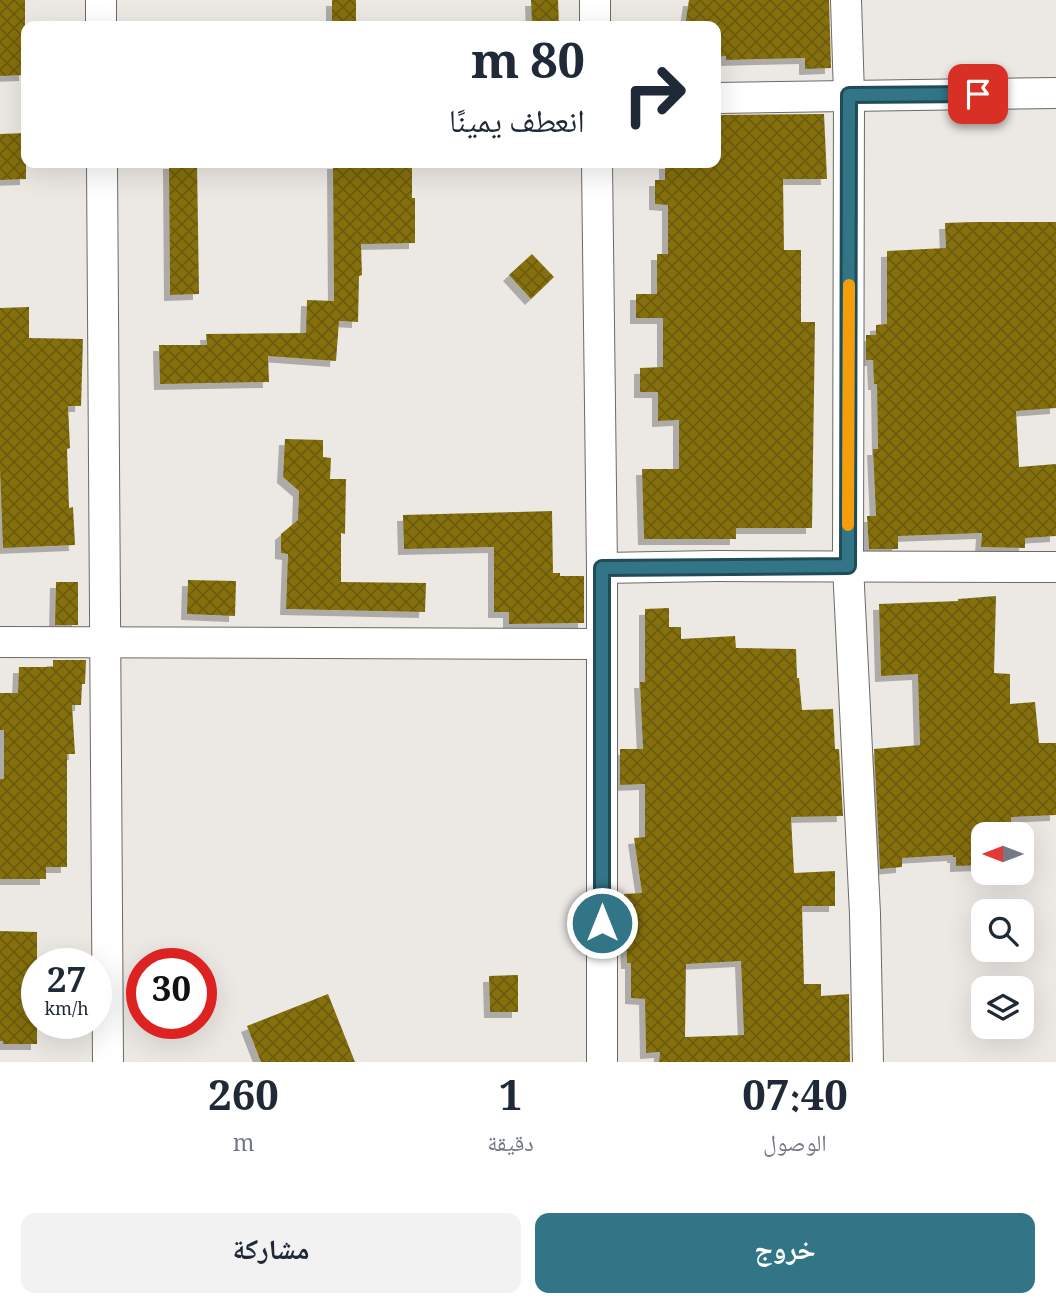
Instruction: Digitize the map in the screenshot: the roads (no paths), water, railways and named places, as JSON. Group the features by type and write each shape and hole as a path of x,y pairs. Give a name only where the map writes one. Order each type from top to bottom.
{"street":[{"path":"101,0 101,21"},
{"path":"595,0 595,21"},
{"path":"846,0 849,95 848,566 865,914 867,1062"},
{"path":"721,98 1056,93"},
{"path":"102,168 108,1062"},
{"path":"597,168 602,568 602,1062"},
{"path":"602,568 1056,566"},
{"path":"0,642 602,644"}]}
